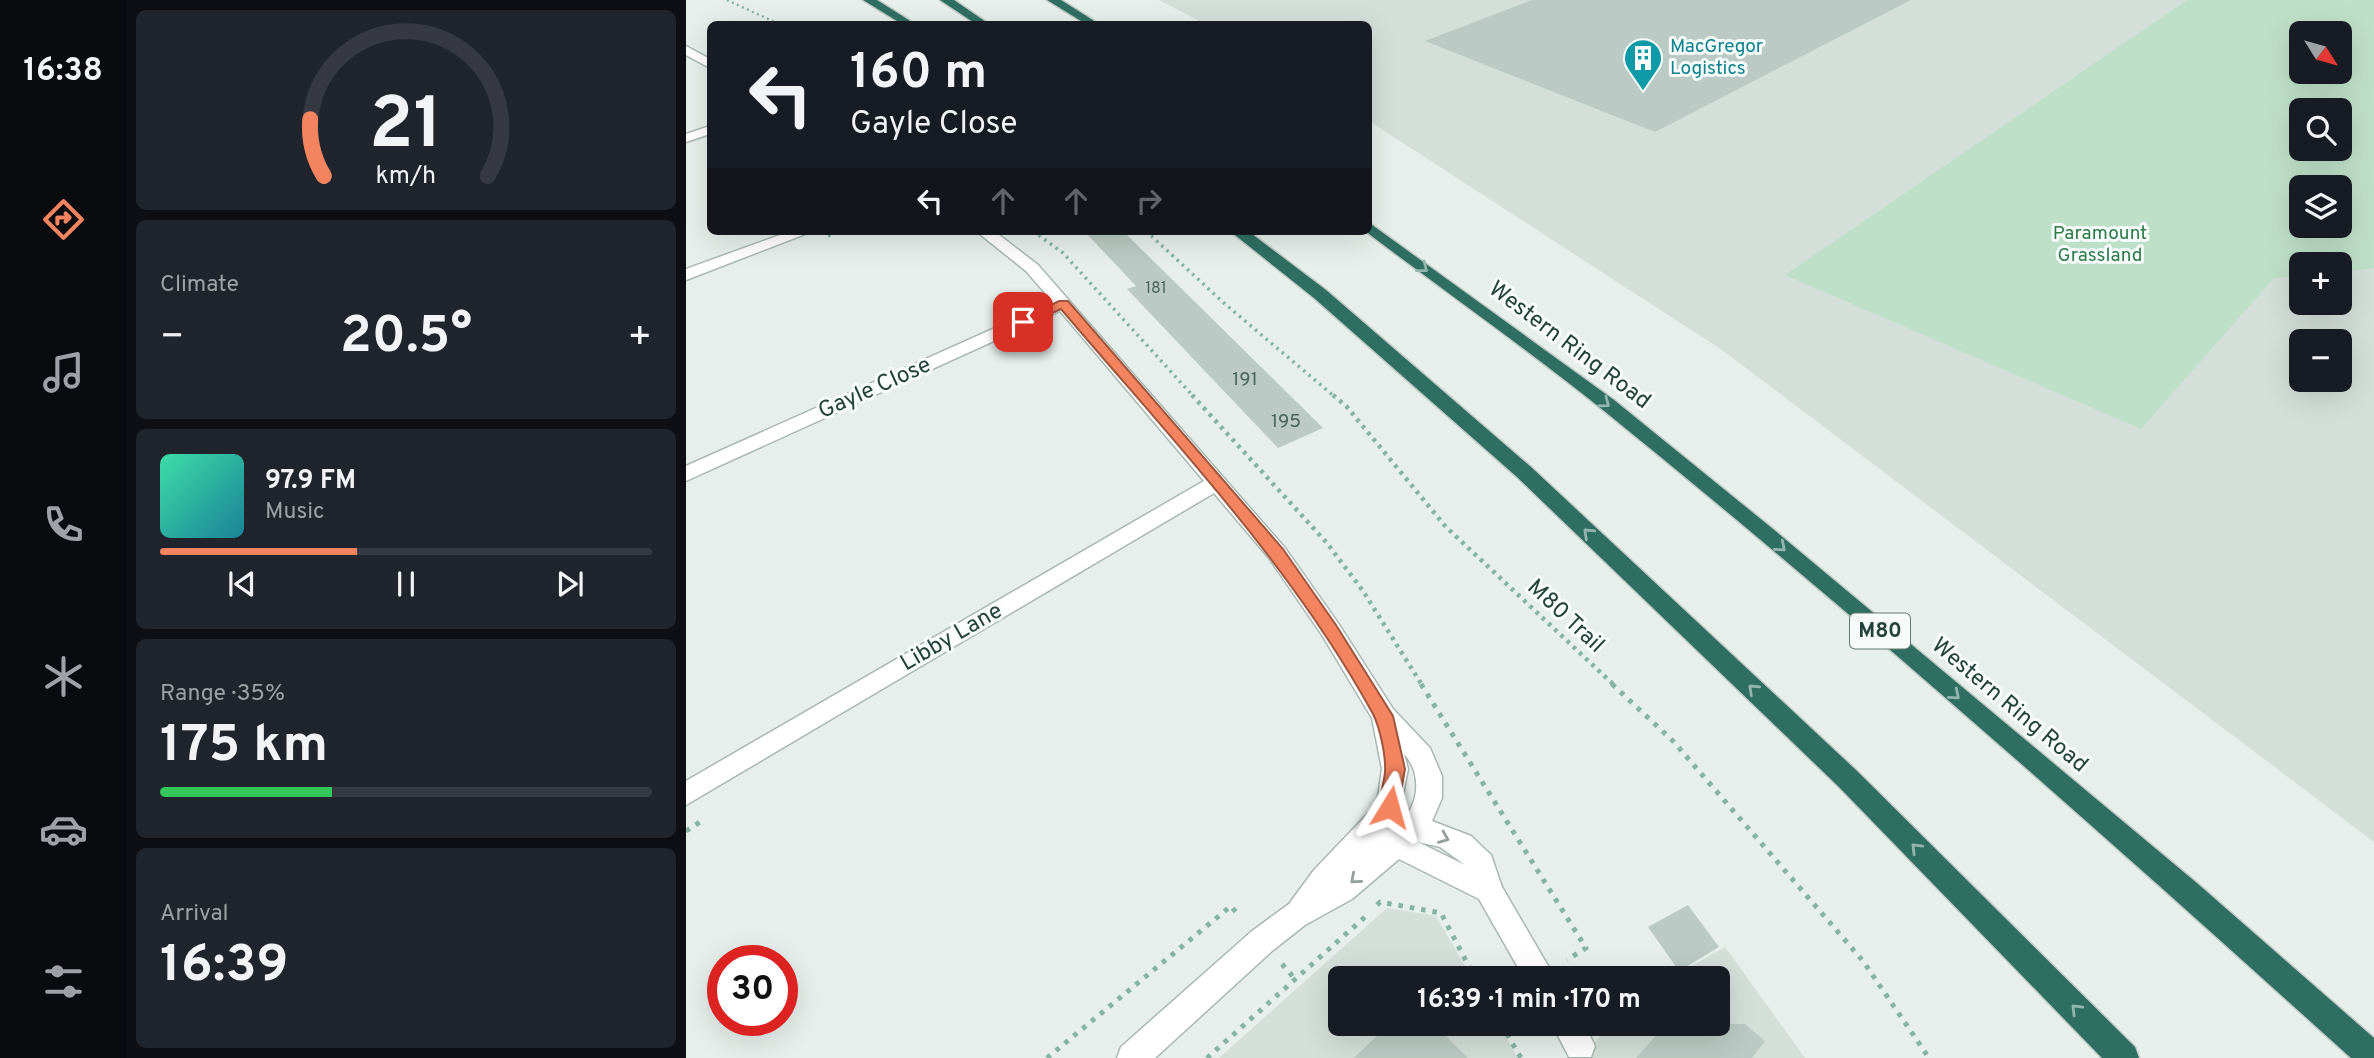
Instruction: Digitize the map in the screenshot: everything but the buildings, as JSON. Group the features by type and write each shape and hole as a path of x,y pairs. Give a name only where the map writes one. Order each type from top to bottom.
{"highway":[{"path":"869,0 904,21"},
{"path":"946,0 978,21"},
{"path":"1053,0 1088,21"},
{"name":"Western Ring Road","path":"1372,229 1489,319 1607,404 1766,534 2188,893 2374,1058"},
{"path":"1243,235 1320,294 1524,472 1848,779 2124,1058"}],"street":[{"path":"686,50 707,62"},
{"path":"686,138 707,131"},
{"path":"686,275 794,235"},
{"path":"990,235 1018,255 1217,482 1302,587 1384,716 1421,755 1429,776 1429,798 1342,890 1295,916 1262,941 1132,1058"},
{"name":"Gayle Close","path":"686,474 1063,304"},
{"name":"Libby Lane","path":"686,794 1217,482"},
{"path":"1384,716 1394,779 1390,807 1399,832 1427,863 1456,872 1489,890 1533,966"}],"path":[{"path":"727,0 772,21"},
{"name":"M80 Trail","path":"1150,235 1214,295 1347,407 1446,527 1673,740 1863,961 1929,1058"},
{"path":"1208,1058 1380,902 1441,913 1469,966"},
{"path":"1508,1036 1521,1058"}],"shaded area":[{"path":"1159,0 2374,0 2374,842 1722,350 1372,123 1372,21 1199,21"},
{"path":"1387,908 1436,916 1465,966 1328,966 1328,1036 1505,1036 1518,1058 1219,1058"},
{"path":"1725,947 1805,1058 1581,1058 1600,1036 1730,1036 1730,966 1692,966"}],"green space":[{"name":"Paramount Grassland","path":"2187,0 2374,0 2374,268 2352,271 2352,252 2289,252 2289,277 2274,278 2141,429 1785,275"}],"place":[{"name":"MacGregor Logistics","path":"1643,92"}],"route":[{"path":"1023,322 1063,304 1277,553 1330,629 1384,716 1395,769 1390,807"}]}
